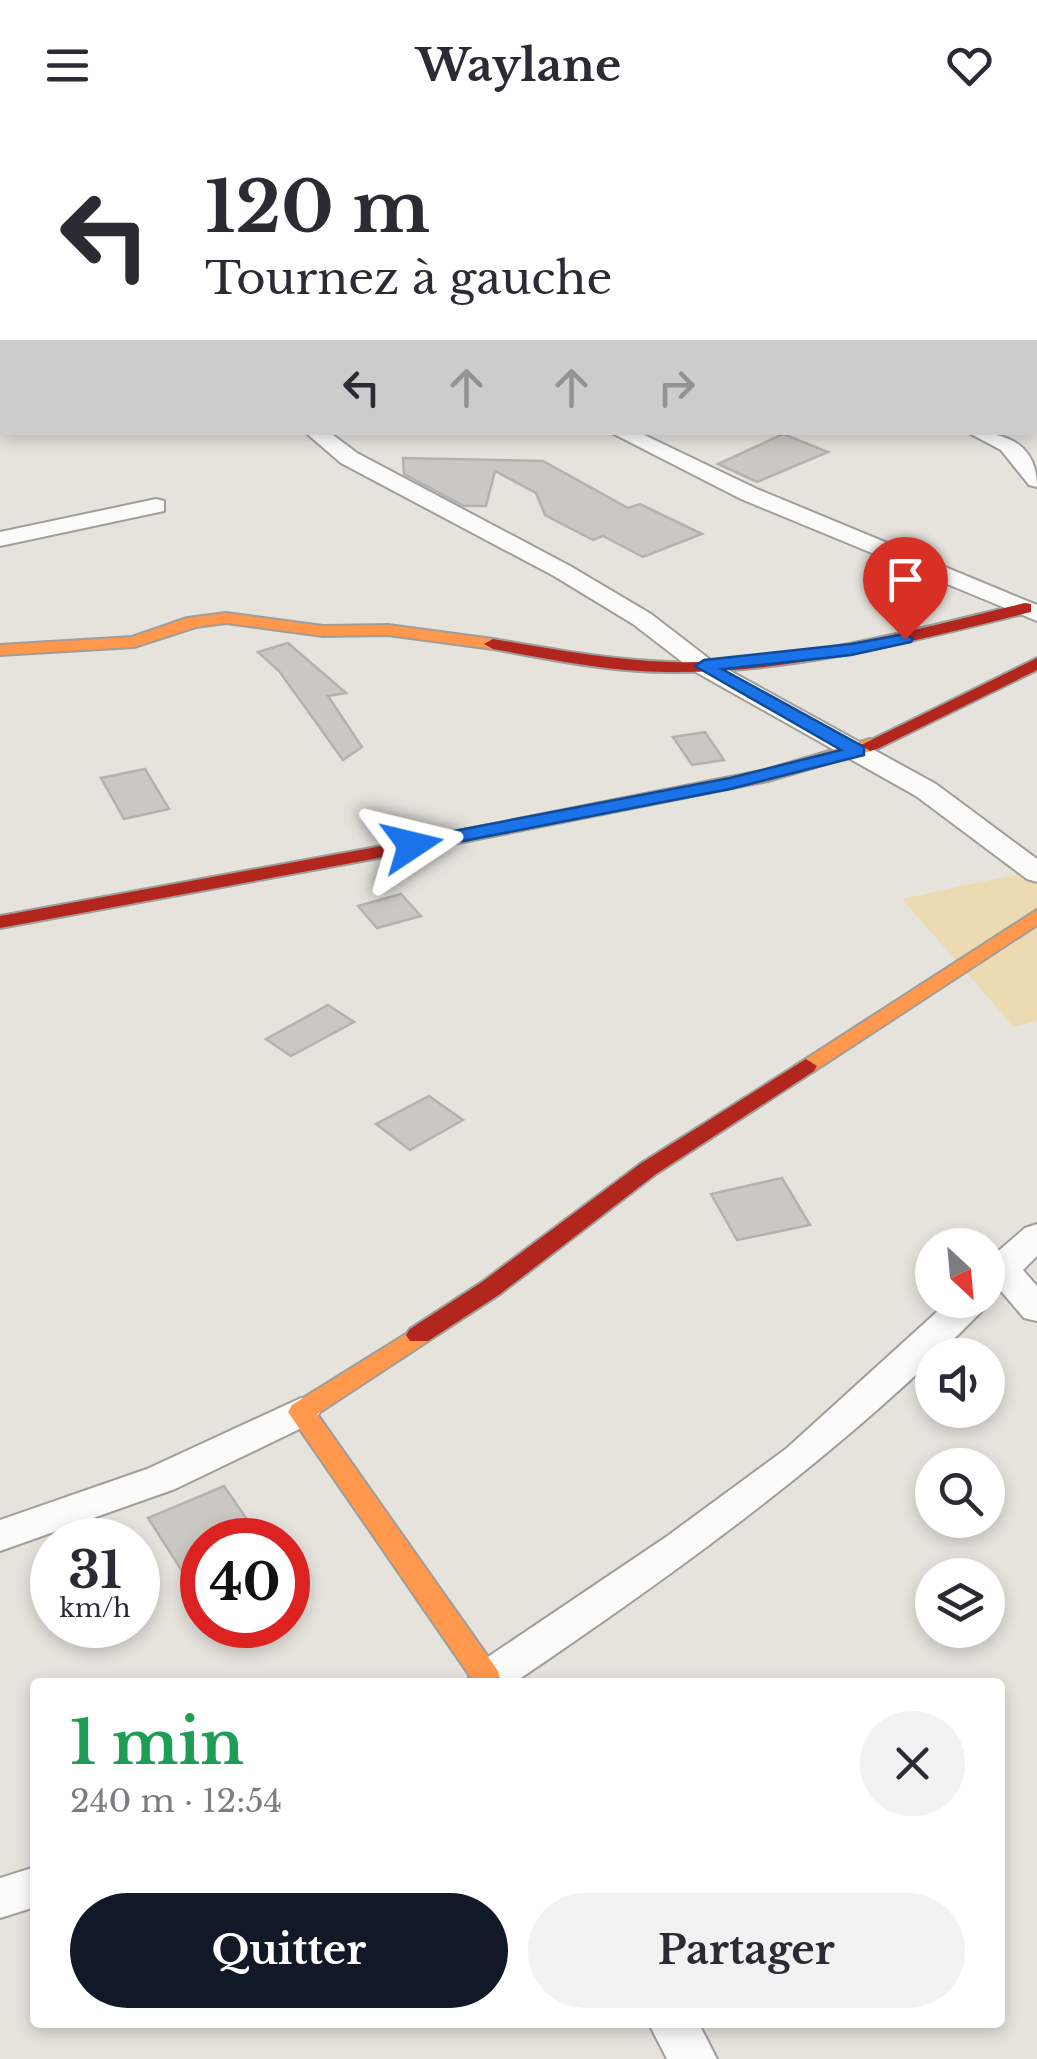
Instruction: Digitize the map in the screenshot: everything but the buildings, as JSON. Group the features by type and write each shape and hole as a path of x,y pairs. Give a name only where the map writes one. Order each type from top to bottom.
{"street":[{"path":"319,435 349,458 562,571 642,619 704,666 926,790 1037,872"},
{"path":"984,435 1037,456"},
{"path":"627,437 749,494 1031,611"},
{"path":"1009,445 1037,480"},
{"path":"0,539 156,506"},
{"path":"0,650 134,642 193,622 226,618 323,631 388,630 452,637 622,666 704,666 851,650 1031,611"},
{"path":"0,922 526,825 768,775 857,751 1037,663"},
{"path":"0,1536 160,1480 301,1412 492,1288 648,1169 1037,916"},
{"path":"1005,1266 1037,1236"},
{"path":"1005,1284 1037,1309"},
{"path":"490,1678 778,1480 894,1378 953,1318"},
{"path":"301,1412 484,1678"},
{"path":"0,1898 30,1889"},
{"path":"675,2028 693,2059"}],"shaded area":[{"path":"1037,870 1037,1021 1014,1027 902,899"}],"traffic: slow":[{"path":"0,650 134,642 193,622 226,618 323,631 388,630 493,644"},
{"path":"393,850 768,775 870,745"},
{"path":"806,1066 1037,916"},
{"path":"419,1335 301,1412 487,1678"}],"traffic: jam":[{"path":"493,644 622,665 724,666 825,653 1025,608"},
{"path":"870,745 1037,663"},
{"path":"0,922 393,850"},
{"path":"419,1335 491,1288 648,1169 806,1066"}],"route":[{"path":"412,845 768,775 857,751 704,666 851,650 905,639"}]}
